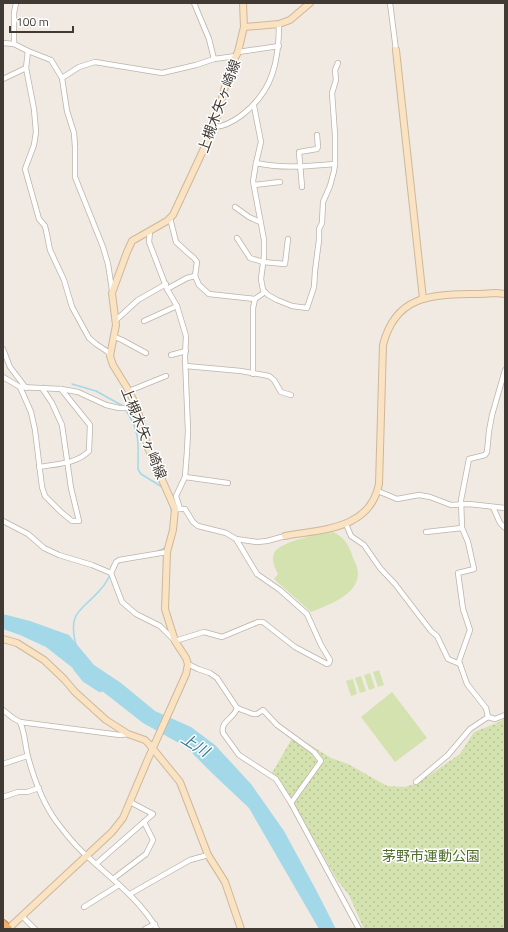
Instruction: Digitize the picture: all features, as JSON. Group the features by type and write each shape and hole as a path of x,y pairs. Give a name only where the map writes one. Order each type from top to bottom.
{"highway":[{"path":"3,924 8,929"}],"main road":[{"name":"上槻木矢ヶ崎線","path":"188,664 186,658 175,641 165,609 167,552 178,509 148,448 129,391 113,365 110,356 114,337 115,321 112,293 132,241 173,215 214,127 231,64 237,54 244,27 243,3"},
{"path":"244,27 279,24 290,20 310,3"},
{"path":"396,50 423,299"},
{"path":"284,536 346,524 361,515 372,503 378,490 380,474 383,345 393,319 407,306 423,299 445,295 505,294"},
{"path":"3,639 17,643 44,660 89,706 106,720 128,734 145,740 180,782 208,855 225,882 241,929"},
{"path":"8,929 87,857 112,832 123,818 186,674 188,664"}],"street":[{"path":"14,44 14,13 16,3"},
{"path":"194,3 209,39 214,59"},
{"path":"390,3 396,50"},
{"path":"214,127 219,127 236,120 254,106 272,76 278,57 279,24"},
{"path":"3,42 14,44 52,60 62,78 67,111 74,133 75,176 103,247 109,270 112,293"},
{"path":"62,78 79,67 95,62 154,73 162,73 196,66 214,59 279,46"},
{"path":"28,51 26,68 34,109 36,132 34,145 25,169 39,219 45,226 50,250 64,280 72,307 89,338 108,352 110,356"},
{"path":"254,106 261,142 253,181 264,240 264,256 261,279 263,290 277,300 292,306 307,308 314,287 314,271 319,240 319,229 322,223 323,202 330,186 335,164 335,135 332,93 336,80 335,70 338,63"},
{"path":"3,79 26,68"},
{"path":"302,187 299,152 317,149 317,135"},
{"path":"256,163 272,167 335,164"},
{"path":"254,185 280,182"},
{"path":"235,207 249,217 260,222"},
{"path":"170,218 176,242 197,262 195,276 199,285 209,294 254,299 265,292"},
{"path":"150,231 149,242 166,286 176,306 186,336 188,430 185,477 177,493 178,509 185,509 193,522 198,526 226,534 236,539 257,542 284,536"},
{"path":"237,238 250,258 263,262 285,264 288,239"},
{"path":"115,321 138,300 166,286 195,276"},
{"path":"252,374 254,299"},
{"path":"144,321 176,306"},
{"path":"114,337 146,353"},
{"path":"3,349 10,367 26,388"},
{"path":"171,355 186,351"},
{"path":"186,366 241,371 269,376 274,380 281,392 290,395"},
{"path":"488,718 486,708 467,684 459,661 470,630 463,609 458,573 474,569 468,542 462,528 461,504 469,459 484,455 487,452 492,415 505,370"},
{"path":"129,391 166,376"},
{"path":"3,377 20,387 61,389 78,392 106,405 119,408 134,408"},
{"path":"20,387 31,412 35,430 42,487 45,496 72,521 79,521 71,488 62,425 52,403 42,388"},
{"path":"39,467 84,457 89,451 90,425 61,389"},
{"path":"185,477 228,483"},
{"path":"378,490 397,499 419,495 430,497 447,505 469,504 505,508"},
{"path":"493,507 500,523 505,528"},
{"path":"3,521 28,534 44,548 59,555 92,564 109,572 122,602 136,614 160,626 175,641 204,632 222,636 258,622 263,622 308,655 327,664 329,663 330,660 321,645 307,614 280,590 257,574 236,539"},
{"path":"346,524 351,536 364,545 380,568 395,584 431,631 437,636 448,659 460,664"},
{"path":"426,532 462,528"},
{"path":"109,572 119,560 167,552"},
{"path":"188,664 198,670 210,673 217,678 237,708 253,714 257,714 264,710 277,725 314,752 321,761 291,803"},
{"path":"237,708 236,712 224,724 222,729 223,733 239,755 276,779 291,803 359,929"},
{"path":"3,710 20,722 120,735 128,734"},
{"path":"416,782 448,755 470,729 488,718 495,719 505,715"},
{"path":"20,722 23,728 27,756 44,802 56,821 87,857 137,901 156,927 145,929"},
{"path":"3,764 27,756"},
{"path":"3,797 18,792 27,792 39,788"},
{"path":"96,864 153,814 130,802"},
{"path":"112,879 146,854 149,850 153,840 144,822"},
{"path":"130,894 190,860 208,855"},
{"path":"84,907 119,885"},
{"path":"22,916 35,929"}],"green space":[{"path":"333,532 346,542 349,548 357,568 357,581 348,593 341,598 311,612 274,579 278,574 273,556 278,549 284,545 310,536"},
{"path":"379,670 384,685 378,687 373,672"},
{"path":"370,673 375,688 369,690 364,675"},
{"path":"361,676 366,691 360,693 355,678"},
{"path":"353,679 357,694 351,696 346,681"},
{"path":"392,692 427,738 395,762 361,717"},
{"name":"茅野市運動公園","path":"505,718 505,929 364,929 349,895 337,880 290,796 272,773 294,735 331,758 348,764 387,786 405,787 418,783 460,754 474,732 497,723"}],"water":[{"path":"3,614 30,621 69,635 94,665 121,683 155,711 191,727 215,745 251,784 284,831 336,929 319,929 249,808 186,747 143,723 46,647 3,629"}],"waterway":[{"path":"72,384 96,391 123,406"},
{"path":"125,409 134,425 138,438 138,469 141,474 162,487"},
{"path":"171,507 172,515"},
{"path":"168,539 171,525"},
{"path":"158,551 165,548"},
{"path":"76,645 73,625 75,618 82,608 105,584 110,576 112,565"},
{"name":"上川","path":"77,668 86,679 100,688"}]}
